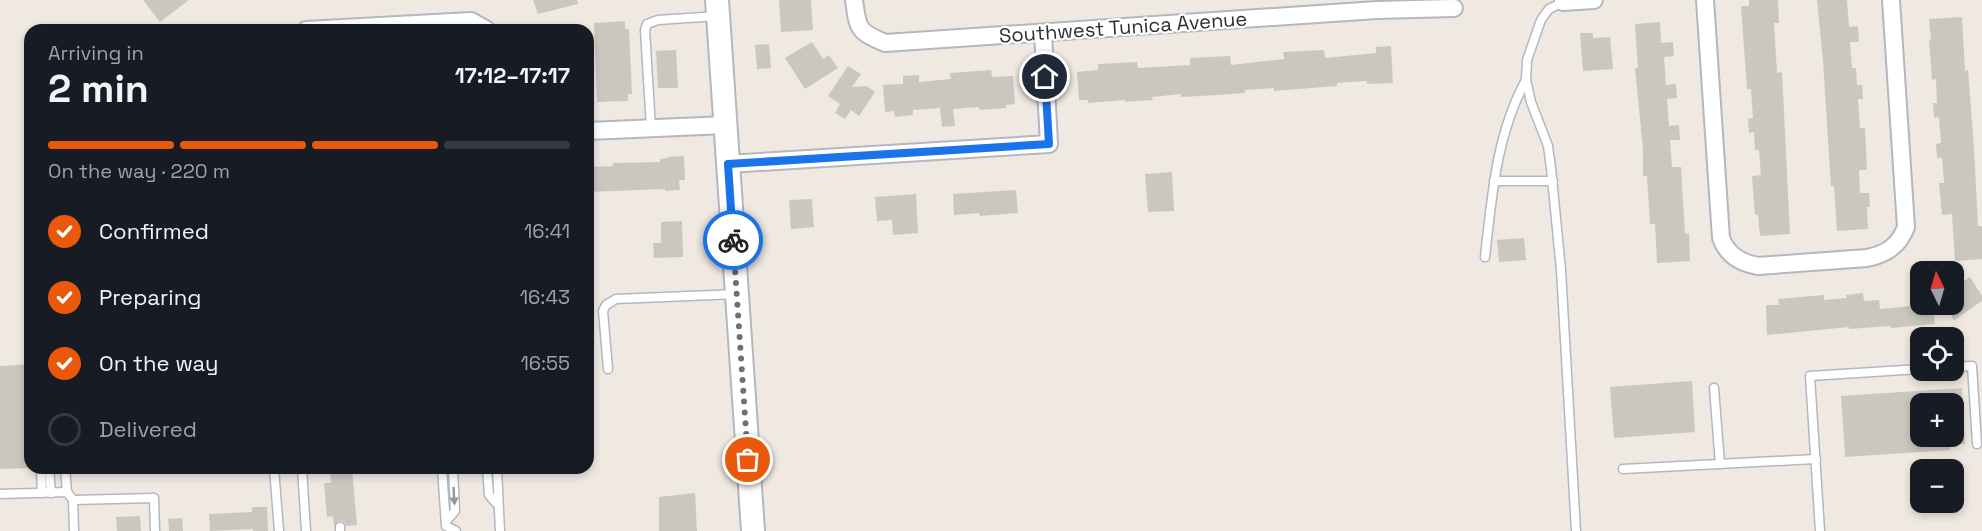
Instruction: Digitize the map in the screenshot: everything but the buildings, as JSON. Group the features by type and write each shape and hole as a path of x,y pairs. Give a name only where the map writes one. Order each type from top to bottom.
{"street":[{"name":"Southwest Tunica Avenue","path":"854,0 857,24 866,35 885,43 1042,33 1377,5 1454,8"},
{"path":"1563,2 1594,0"},
{"path":"1705,0 1721,238 1724,246 1732,255 1740,261 1758,266 1867,258 1888,251 1901,239 1906,227 1891,0"},
{"path":"718,8 753,531"},
{"path":"416,24 471,21 476,24"},
{"path":"728,164 1049,144 1042,33"},
{"path":"594,131 726,125"}],"lane":[{"path":"1563,2 1549,9 1541,20 1527,60 1526,80 1531,102 1548,146 1552,181 1561,270 1576,531"},
{"path":"651,128 645,30 647,24 718,8"},
{"path":"1485,256 1501,142 1515,99 1526,80"},
{"path":"1494,181 1552,181"},
{"path":"608,369 603,311 606,305 616,299 737,294"},
{"path":"1964,366 1972,366 1977,444"},
{"path":"1820,531 1810,376 1910,370"},
{"path":"1714,388 1720,464"},
{"path":"1623,469 1816,459"},
{"path":"42,474 47,493"},
{"path":"47,493 49,474"},
{"path":"66,474 67,492 73,500 74,531"},
{"path":"274,474 279,531"},
{"path":"302,474 306,531"},
{"path":"442,474 446,526 456,531"},
{"path":"446,520 455,511 453,474"},
{"path":"488,474 489,495 498,505"},
{"path":"496,474 500,531"},
{"path":"0,494 67,492"},
{"path":"73,500 154,498 154,531"}],"way so far":[{"path":"733,240 748,460"}],"route":[{"path":"733,240 728,164 1049,144 1045,77"}]}
